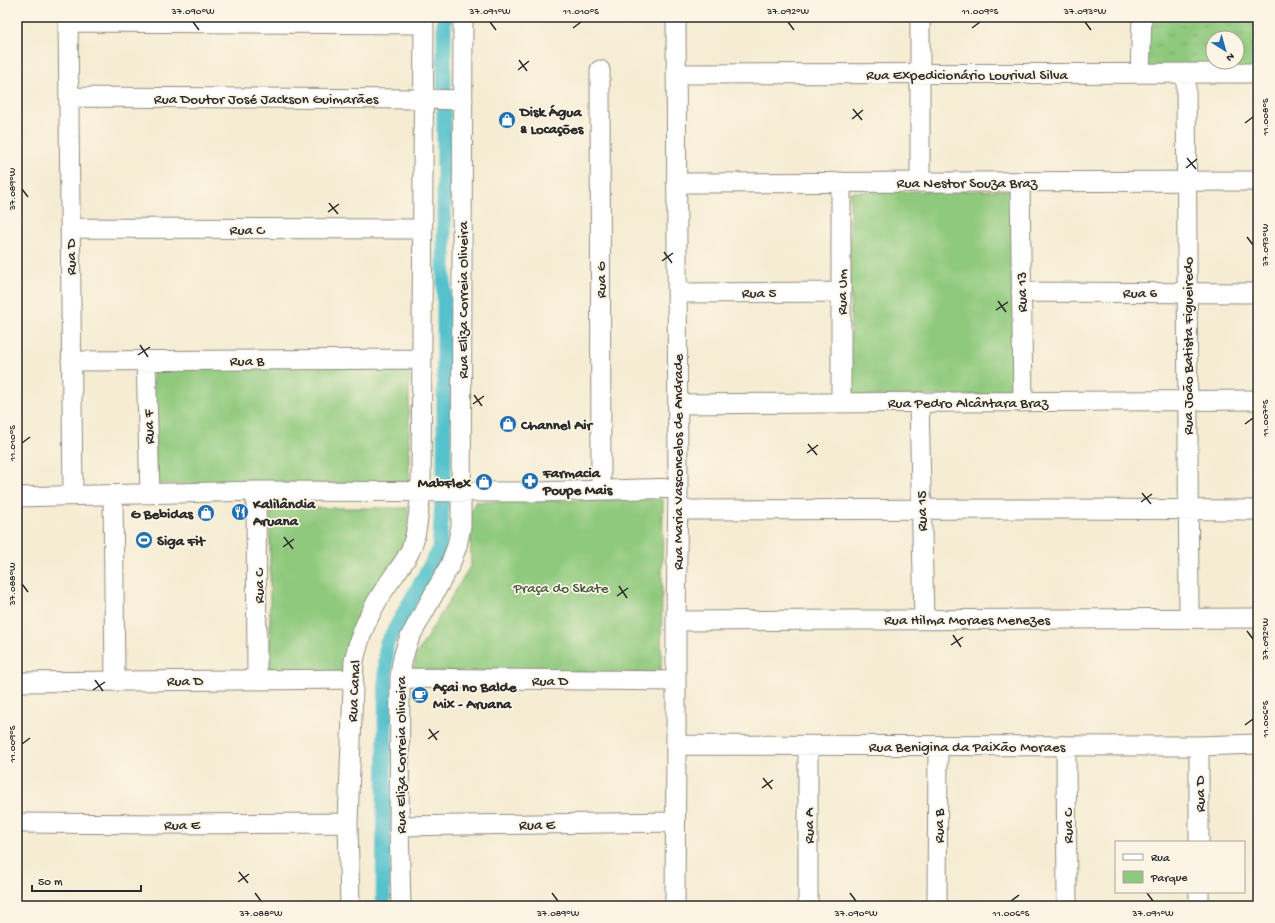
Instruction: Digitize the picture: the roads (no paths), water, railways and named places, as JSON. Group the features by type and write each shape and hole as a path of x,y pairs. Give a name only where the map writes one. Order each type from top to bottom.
{"street":[{"name":"Rua Eliza Correia Oliveira","path":"401,906 399,826 400,678 405,649 450,564 458,546 461,526 463,17"},
{"name":"Rua Maria Vasconcelos de Andrade","path":"674,906 678,510 676,17"},
{"path":"920,17 920,182"},
{"path":"1140,73 1142,17"},
{"path":"68,19 424,20 421,493"},
{"name":"Rua D","path":"68,19 73,496"},
{"name":"Rua G","path":"600,70 601,490"},
{"name":"Rua João Batista Figueiredo","path":"1186,73 1189,618"},
{"name":"Rua Expedicionário Lourival Silva","path":"676,74 1258,73"},
{"name":"Rua Doutor José Jackson Guimarães","path":"69,96 463,100"},
{"name":"Rua Nestor Souza Braz","path":"676,182 1258,181"},
{"name":"Rua Um","path":"841,182 841,402"},
{"name":"Rua 13","path":"1020,182 1023,402"},
{"name":"Rua C","path":"70,228 423,229"},
{"name":"Rua 5","path":"678,293 841,292"},
{"name":"Rua 6","path":"1021,292 1258,293"},
{"name":"Rua B","path":"71,361 422,359"},
{"name":"Rua F","path":"146,360 150,494"},
{"name":"Rua Pedro Alcântara Braz","path":"678,404 1258,400"},
{"name":"Rua 15","path":"919,402 924,619"},
{"path":"17,497 256,492 421,493 678,488"},
{"name":"Rua C","path":"256,492 257,680"},
{"name":"Rua Canal","path":"350,906 348,823 354,661 358,642 365,624 390,581 410,552 414,539 421,493"},
{"path":"113,495 115,680"},
{"path":"678,510 1258,510"},
{"name":"Rua Hilma Moraes Menezes","path":"676,621 1258,618"},
{"name":"Rua D","path":"400,678 676,681"},
{"name":"Rua D","path":"17,682 353,679"},
{"name":"Rua Benigina da Paixão Moraes","path":"676,746 1199,746 1258,744"},
{"name":"Rua A","path":"808,746 808,906"},
{"name":"Rua B","path":"937,906 938,746"},
{"name":"Rua C","path":"1066,746 1067,906"},
{"name":"Rua D","path":"1199,746 1199,841"},
{"name":"Rua E","path":"399,826 675,822"},
{"name":"Rua E","path":"17,823 348,823"},
{"path":"1199,893 1199,906"}],"waterway":[{"path":"444,17 444,88"},
{"path":"444,112 444,479"},
{"path":"383,906 386,645 439,550 442,505"}],"place":[{"name":"Disk Água & Locações","path":"507,120"},
{"name":"Channel Air","path":"508,424"},
{"name":"Farmacia Poupe Mais","path":"530,481"},
{"name":"MabFlex","path":"484,482"},
{"name":"Kalilândia Aruana","path":"240,512"},
{"name":"G Bebidas","path":"206,513"},
{"name":"Siga Fit","path":"144,540"},
{"name":"Açai no Balde Mix - Aruana","path":"420,695"}],"park label":[{"name":"Praça do Skate","path":"561,587"}]}
